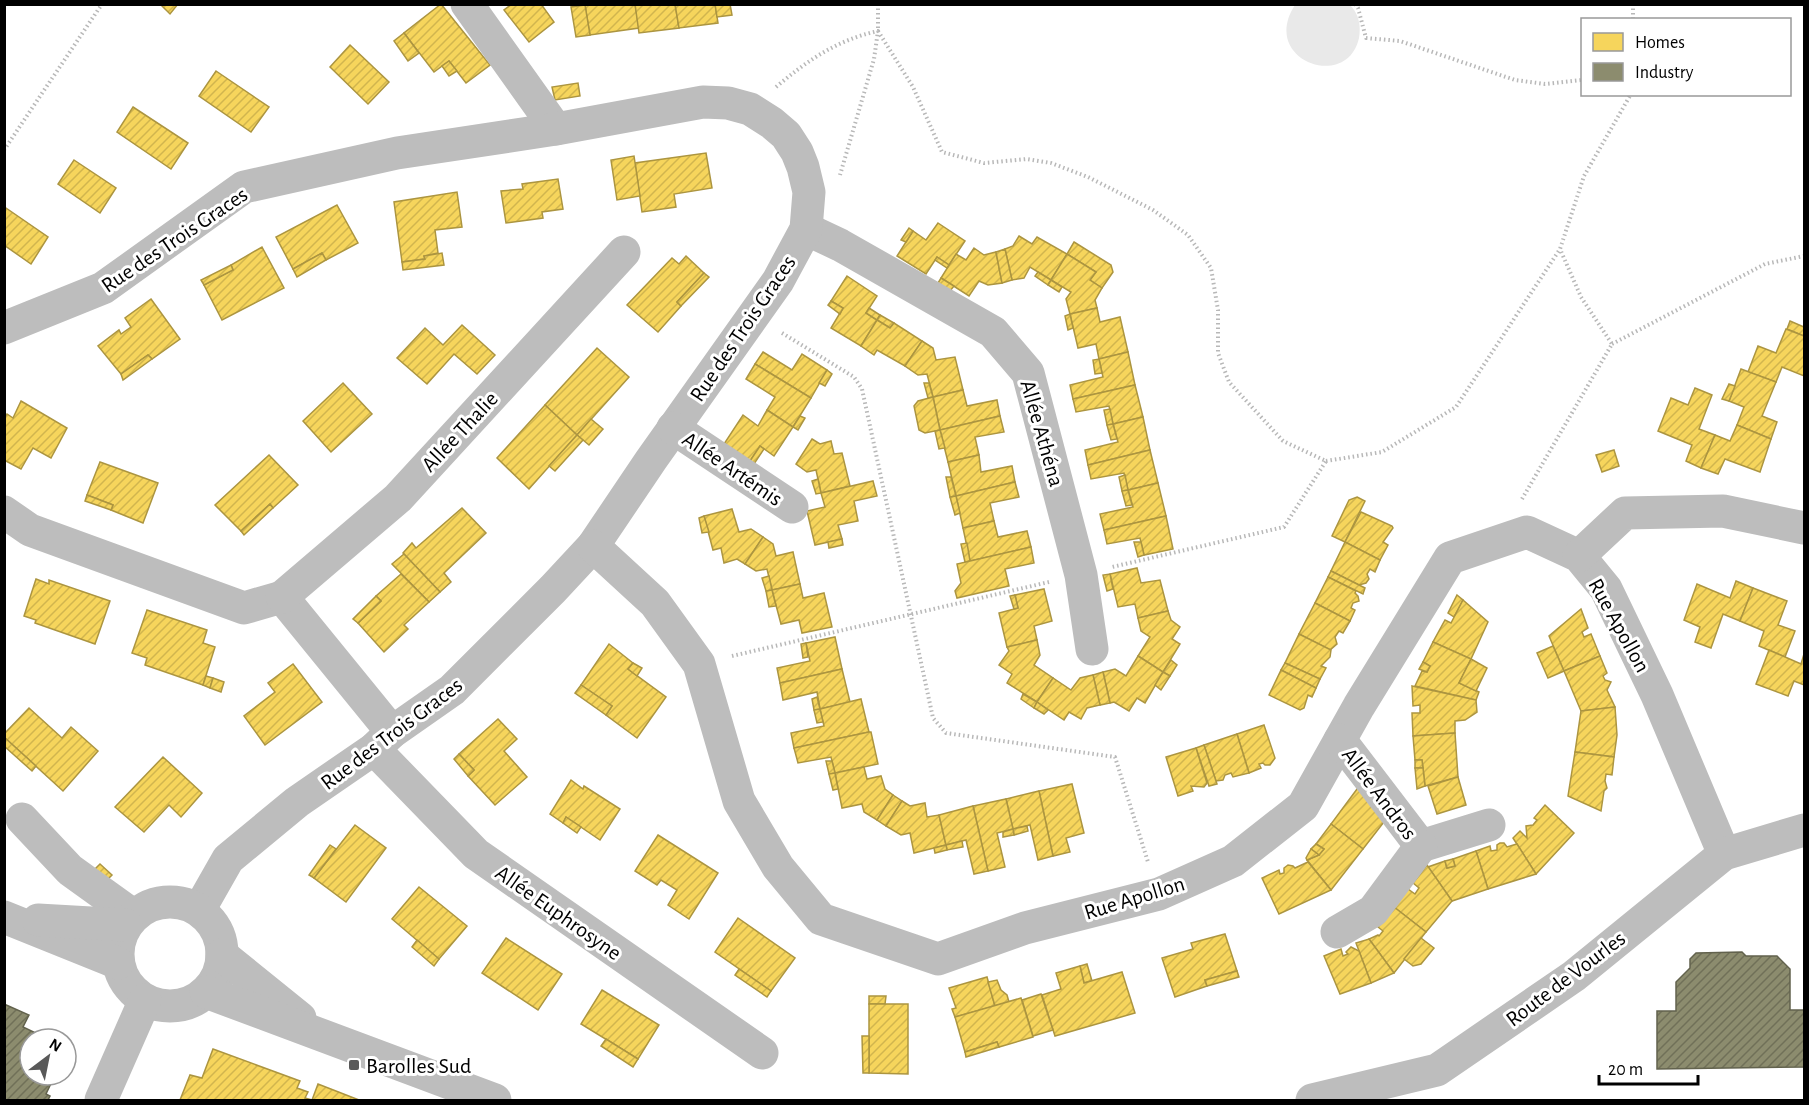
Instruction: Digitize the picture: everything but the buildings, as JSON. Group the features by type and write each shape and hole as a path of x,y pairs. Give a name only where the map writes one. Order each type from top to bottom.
{"street":[{"path":"472,6 556,129"},
{"name":"Rue des Trois Graces","path":"4,328 103,288 244,187 397,153 556,129 704,102 728,103 750,109 772,123 786,135 803,167 809,192 806,229 778,280 593,546 554,589 452,690 297,802 228,859 199,910"},
{"name":"Allée Athéna","path":"806,229 840,245 993,332 1028,373 1081,574 1092,648"},
{"name":"Allée Thalie","path":"4,512 30,530 244,608 282,597 398,498 624,252"},
{"name":"Allée Artémis","path":"674,428 792,507"},
{"path":"1578,556 1625,513 1723,511 1804,528"},
{"name":"Rue Apollon","path":"593,546 655,603 699,664 739,801 778,867 821,919 938,959 1025,928 1159,894 1233,861 1303,806 1340,740 1450,558 1527,532 1578,556 1606,589 1657,695 1724,854"},
{"path":"282,597 383,740"},
{"name":"Allée Euphrosyne","path":"383,740 476,855 762,1053"},
{"name":"Allée Andros","path":"1340,740 1421,846"},
{"path":"22,819 70,870 130,920"},
{"name":"Allée Andros","path":"1337,932 1373,911 1421,846 1489,825"},
{"name":"Route de Vourles","path":"1312,1101 1437,1070 1574,976 1724,854 1804,830"},
{"path":"165,902 183,903 199,910 212,922 220,938 222,956 220,969 214,982 206,992 192,1001 176,1006 160,1005 145,1000 123,978 118,963 120,936 130,920 148,906 165,902"},
{"path":"5,917 130,920"},
{"path":"5,917 118,963"},
{"path":"222,956 324,1037"},
{"path":"206,992 495,1101"},
{"path":"100,1101 145,1000"}],"path":[{"path":"4,150 102,4"},
{"path":"1355,4 1366,38 1400,41 1515,80 1545,84 1581,80"},
{"path":"750,109 819,53 853,36 878,31 874,59 839,180 809,192"},
{"path":"1326,461 1382,452 1456,407 1560,249 1584,177 1630,96"},
{"path":"1560,249 1581,297 1612,344"},
{"path":"1527,532 1522,498 1612,344 1765,264 1804,256"},
{"path":"753,315 854,377 862,389 933,718 946,734 1115,757 1159,894"}],"shaded area":[{"path":"1295,5 1350,5 1359,20 1360,29 1359,38 1351,54 1339,63 1324,66 1309,62 1296,54 1288,41 1287,24"}],"place":[{"name":"Barolles Sud","path":"354,1065"}]}
